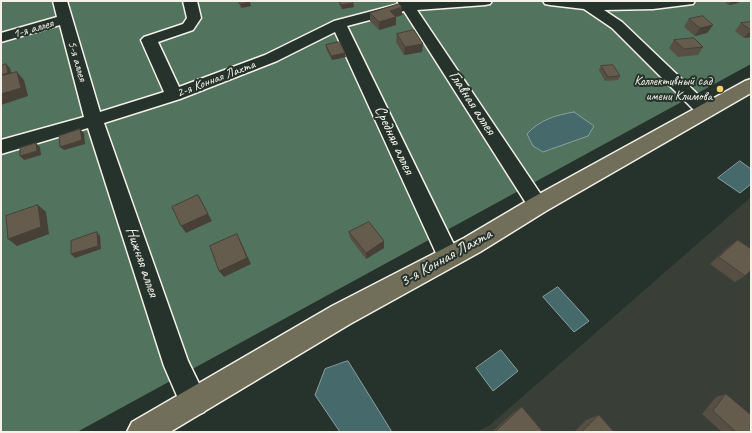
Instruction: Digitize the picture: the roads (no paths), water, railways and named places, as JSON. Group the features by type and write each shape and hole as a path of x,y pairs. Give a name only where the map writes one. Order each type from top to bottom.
{"main road":[{"name":"3-я Конная Лахта","path":"142,432 341,314 449,257 751,85"}],"street":[{"name":"5-я аллея","path":"60,1 94,120"},
{"path":"174,95 149,40 188,27 194,18 190,1"},
{"name":"2-я Конная Лахта","path":"1,147 174,95 270,58 339,24 406,4 427,5 485,1"},
{"path":"550,1 589,6 652,6 688,1"},
{"name":"Главная аллея","path":"406,4 538,205"},
{"path":"589,6 617,25 705,111"},
{"name":"1-я аллея","path":"1,38 65,19"},
{"name":"Средняя аллея","path":"339,24 449,257"},
{"name":"Нижняя аллея","path":"94,120 177,366 194,402"}],"water":[{"path":"574,112 594,126 588,136 543,152 533,146 527,134 532,129 548,119"},
{"path":"740,161 751,169 751,184 740,193 718,178"},
{"path":"558,287 589,321 574,332 543,297"},
{"path":"501,350 518,371 493,391 476,368"},
{"path":"348,361 392,432 340,432 315,395 325,369"}],"place":[{"name":"Коллективный сад имени Климова","path":"720,89"}]}
